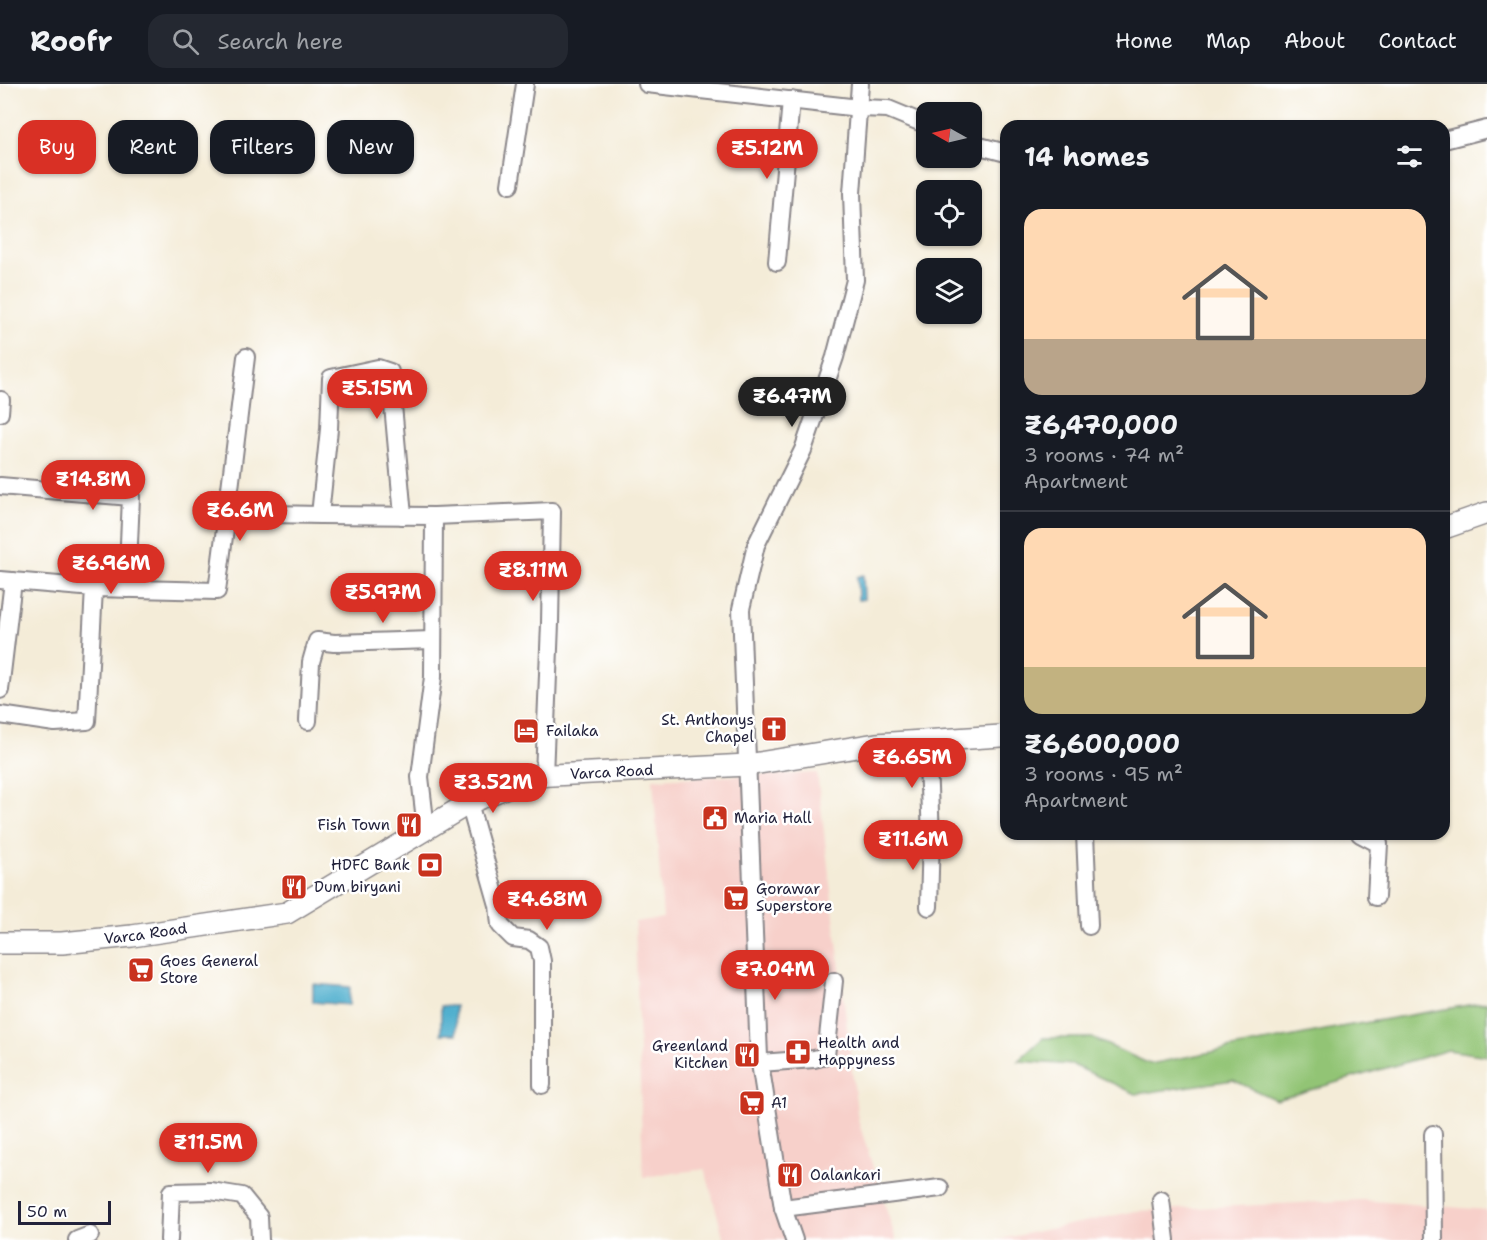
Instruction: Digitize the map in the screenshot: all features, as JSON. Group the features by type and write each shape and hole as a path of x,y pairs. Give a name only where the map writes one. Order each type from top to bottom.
{"main road":[{"path":"1450,526 1487,513"},
{"name":"Varca Road","path":"0,943 62,943 287,913 469,803 533,776 747,765 876,744 1000,735"}],"street":[{"path":"510,185 525,84"},
{"path":"648,84 859,108 888,109 916,121"},
{"path":"794,1240 783,1208 760,1063 741,609 756,545 802,450 835,357 855,280 852,193 860,84"},
{"path":"777,262 791,100"},
{"path":"1450,138 1487,129"},
{"path":"982,147 1000,151"},
{"path":"0,690 6,580 94,588 217,591 246,357"},
{"path":"320,515 329,429 331,378 378,368 390,372 403,516"},
{"path":"0,486 131,497 127,589"},
{"path":"226,513 434,516 552,511 544,776"},
{"path":"426,829 420,777 433,677 434,516"},
{"path":"0,715 55,723 87,721 94,588"},
{"path":"308,721 311,662 317,641 334,643 433,640"},
{"path":"927,741 931,836 929,907"},
{"path":"469,803 498,905 500,925 513,938 529,940 539,947 542,961 542,1085"},
{"path":"1085,840 1089,926"},
{"path":"1371,840 1379,844 1376,897"},
{"path":"760,1063 826,1056 834,981"},
{"path":"1433,1134 1434,1240"},
{"path":"783,1208 940,1188"},
{"path":"169,1240 171,1192 211,1191 243,1196 259,1217 260,1240"},
{"path":"1161,1200 1166,1240"}],"shaded area":[{"path":"817,773 858,1120 896,1240 724,1240 705,1169 643,1177 635,922 663,918 653,779"},
{"path":"1361,1200 1487,1210 1487,1240 997,1240 1136,1211"}],"green space":[{"path":"1487,1002 1487,1056 1448,1050 1276,1100 1233,1080 1136,1094 1073,1065 1018,1061 1043,1038 1092,1038 1150,1064 1346,1026"}],"water":[{"path":"863,575 864,599 858,600 857,577"},
{"path":"313,984 350,987 349,1005 313,1002"},
{"path":"441,1006 455,1006 456,1034 441,1034"}],"place":[{"name":"St. Anthonys Chapel","path":"774,729"},
{"name":"Failaka","path":"526,731"},
{"name":"Maria Hall","path":"715,818"},
{"name":"Fish Town","path":"409,825"},
{"name":"HDFC Bank","path":"430,865"},
{"name":"Dum biryani","path":"294,887"},
{"name":"Gorawar Superstore","path":"736,898"},
{"name":"Goes General Store","path":"141,970"},
{"name":"Health and Happyness","path":"798,1052"},
{"name":"Greenland Kitchen","path":"747,1055"},
{"name":"A1","path":"752,1103"},
{"name":"Oalankari","path":"790,1175"}]}
